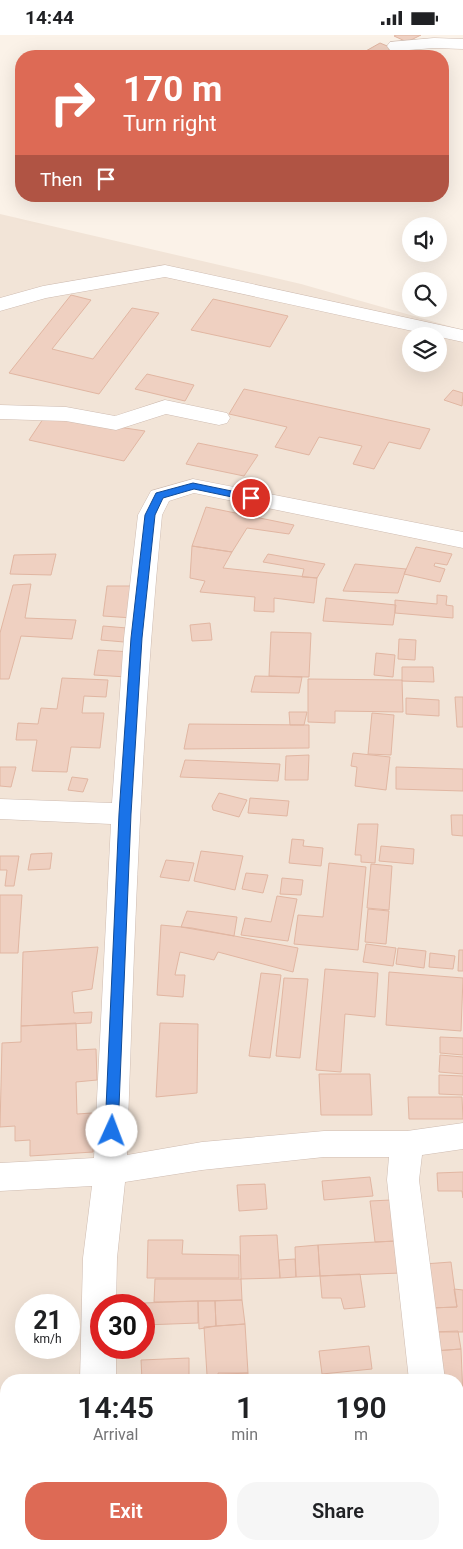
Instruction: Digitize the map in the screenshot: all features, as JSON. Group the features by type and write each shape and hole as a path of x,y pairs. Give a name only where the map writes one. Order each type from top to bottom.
{"street":[{"path":"396,46 434,43 463,44"},
{"path":"0,305 43,292 165,271 463,336"},
{"path":"0,412 66,414 116,423 165,407 219,418"},
{"path":"98,1374 100,1257 110,1171 125,814 137,638 150,515 159,496 193,486 463,540"},
{"path":"0,809 125,814"},
{"path":"0,1177 110,1171 202,1155 324,1144 407,1144 463,1136"},
{"path":"407,1144 403,1180 426,1374"}],"shaded area":[{"path":"0,214 301,284 402,313 402,317 417,317 463,330 463,1374 0,1374"}],"building":[{"path":"421,35 407,42 394,36"},
{"path":"380,43 392,48 388,50 368,50"},
{"path":"71,295 91,300 52,349 93,359 132,308 159,313 99,394 9,373"},
{"path":"213,299 288,316 270,347 191,330"},
{"path":"147,374 194,385 185,401 135,389"},
{"path":"244,389 430,429 420,449 389,442 374,469 353,464 362,446 319,437 309,455 275,447 287,427 229,414"},
{"path":"453,390 463,393 462,406 444,400"},
{"path":"45,416 145,431 124,461 29,440"},
{"path":"198,443 258,455 244,476 186,464"},
{"path":"206,507 294,525 289,534 247,528 232,552 192,546"},
{"path":"192,546 232,552 223,568 317,578 314,603 274,598 274,612 254,611 255,597 200,592 205,581 190,578"},
{"path":"416,547 452,554 447,565 435,563 434,566 445,569 440,582 404,574"},
{"path":"56,554 51,575 10,574 14,555"},
{"path":"268,554 325,564 317,578 302,577 304,569 263,562"},
{"path":"355,564 406,569 398,593 343,591"},
{"path":"31,584 25,618 76,620 72,639 21,636 9,679 0,679 0,633 13,585"},
{"path":"107,586 136,586 133,618 103,616"},
{"path":"437,595 447,596 446,605 453,606 453,618 395,613 395,600 437,604"},
{"path":"326,598 396,605 393,625 323,621"},
{"path":"210,623 212,640 192,641 190,625"},
{"path":"103,626 127,628 124,642 101,640"},
{"path":"271,632 311,633 309,677 269,676"},
{"path":"399,639 416,640 415,660 398,659"},
{"path":"98,650 132,652 127,677 94,675"},
{"path":"376,653 395,655 393,677 374,675"},
{"path":"402,667 433,667 434,682 402,681"},
{"path":"255,676 302,677 299,693 251,692"},
{"path":"62,678 108,680 106,697 84,696 82,713 104,713 100,748 71,747 67,772 32,771 37,740 16,740 18,723 38,724 41,708 57,709"},
{"path":"308,679 402,680 403,712 335,711 335,723 308,722"},
{"path":"455,697 463,697 463,727 457,727"},
{"path":"406,698 439,700 439,716 406,714"},
{"path":"289,712 307,712 304,725 290,725"},
{"path":"372,713 394,715 391,755 368,754"},
{"path":"189,724 309,725 309,748 184,749"},
{"path":"353,753 390,757 386,790 355,786 357,767 351,766"},
{"path":"309,755 308,780 285,780 286,756"},
{"path":"185,760 280,764 278,781 180,777"},
{"path":"0,767 16,767 11,787 0,786"},
{"path":"396,767 463,769 463,791 396,789"},
{"path":"72,777 88,779 83,792 68,790"},
{"path":"219,793 247,800 239,817 213,810 212,806"},
{"path":"250,798 289,801 287,816 248,813"},
{"path":"451,815 463,815 463,836 452,835"},
{"path":"358,824 378,824 375,863 361,862 361,855 355,855"},
{"path":"292,839 304,840 303,846 323,848 321,866 289,863"},
{"path":"381,846 414,849 413,864 379,861"},
{"path":"201,851 243,856 235,890 194,881"},
{"path":"52,853 50,869 28,870 31,854"},
{"path":"0,856 19,856 14,886 5,886 7,870 0,870"},
{"path":"166,860 194,863 189,881 160,877"},
{"path":"329,863 366,867 358,950 294,944 298,915 323,917"},
{"path":"371,864 392,866 389,910 367,908"},
{"path":"246,873 268,875 263,893 242,889"},
{"path":"282,878 303,880 301,895 280,894"},
{"path":"0,895 22,895 18,953 0,953"},
{"path":"277,896 297,899 288,941 241,935 245,918 271,922"},
{"path":"368,909 389,911 386,944 365,942"},
{"path":"187,911 237,917 234,936 181,927"},
{"path":"161,925 192,928 298,948 293,972 218,952 214,960 180,952 175,975 185,975 183,997 157,995"},
{"path":"366,944 396,948 393,966 363,962"},
{"path":"98,947 92,989 72,992 74,1013 92,1012 91,1023 21,1026 23,952"},
{"path":"398,948 426,951 424,968 396,964"},
{"path":"459,950 463,950 463,971 458,971"},
{"path":"430,953 455,956 453,969 429,967"},
{"path":"325,969 378,973 375,1017 345,1014 341,1072 316,1070"},
{"path":"389,972 463,978 461,1031 386,1025"},
{"path":"261,973 281,975 270,1058 249,1056"},
{"path":"284,978 308,979 300,1058 276,1056"},
{"path":"76,1023 77,1050 96,1049 97,1080 76,1082 77,1114 92,1113 93,1152 30,1156 30,1140 15,1141 15,1126 0,1127 2,1043 21,1042 21,1026"},
{"path":"160,1023 198,1024 197,1093 156,1097"},
{"path":"440,1037 463,1038 463,1055 440,1053"},
{"path":"440,1055 463,1057 463,1074 439,1072"},
{"path":"319,1074 370,1074 372,1115 321,1115"},
{"path":"439,1075 463,1076 463,1095 439,1094"},
{"path":"408,1097 462,1097 463,1119 409,1119"},
{"path":"463,1172 463,1198 462,1191 438,1191 437,1173"},
{"path":"370,1177 373,1196 324,1200 322,1181"},
{"path":"265,1184 267,1209 239,1211 237,1185"},
{"path":"391,1200 396,1241 375,1242 370,1201"},
{"path":"277,1235 280,1278 241,1279 240,1236"},
{"path":"148,1240 183,1240 182,1254 239,1255 239,1278 147,1278"},
{"path":"396,1241 401,1273 320,1276 318,1245"},
{"path":"318,1245 320,1276 296,1277 295,1247"},
{"path":"295,1259 296,1277 280,1278 279,1260"},
{"path":"451,1262 457,1307 430,1308 424,1264"},
{"path":"360,1274 365,1307 344,1309 341,1298 322,1298 320,1276"},
{"path":"155,1279 241,1279 242,1300 155,1302"},
{"path":"454,1289 463,1290 463,1332 433,1332 430,1308 457,1307"},
{"path":"242,1300 245,1324 216,1326 215,1301"},
{"path":"198,1301 198,1323 155,1325 155,1303"},
{"path":"198,1301 215,1301 216,1326 199,1329"},
{"path":"245,1324 248,1373 207,1374 204,1327"},
{"path":"458,1331 461,1349 434,1351 433,1332"},
{"path":"369,1346 372,1369 322,1374 319,1351"},
{"path":"461,1349 462,1374 438,1374 434,1351"},
{"path":"189,1358 189,1374 142,1374 141,1360"},
{"path":"218,1373 248,1373 248,1374"}],"route":[{"path":"112,1131 125,814 137,638 150,515 159,496 193,486 251,498"}]}
